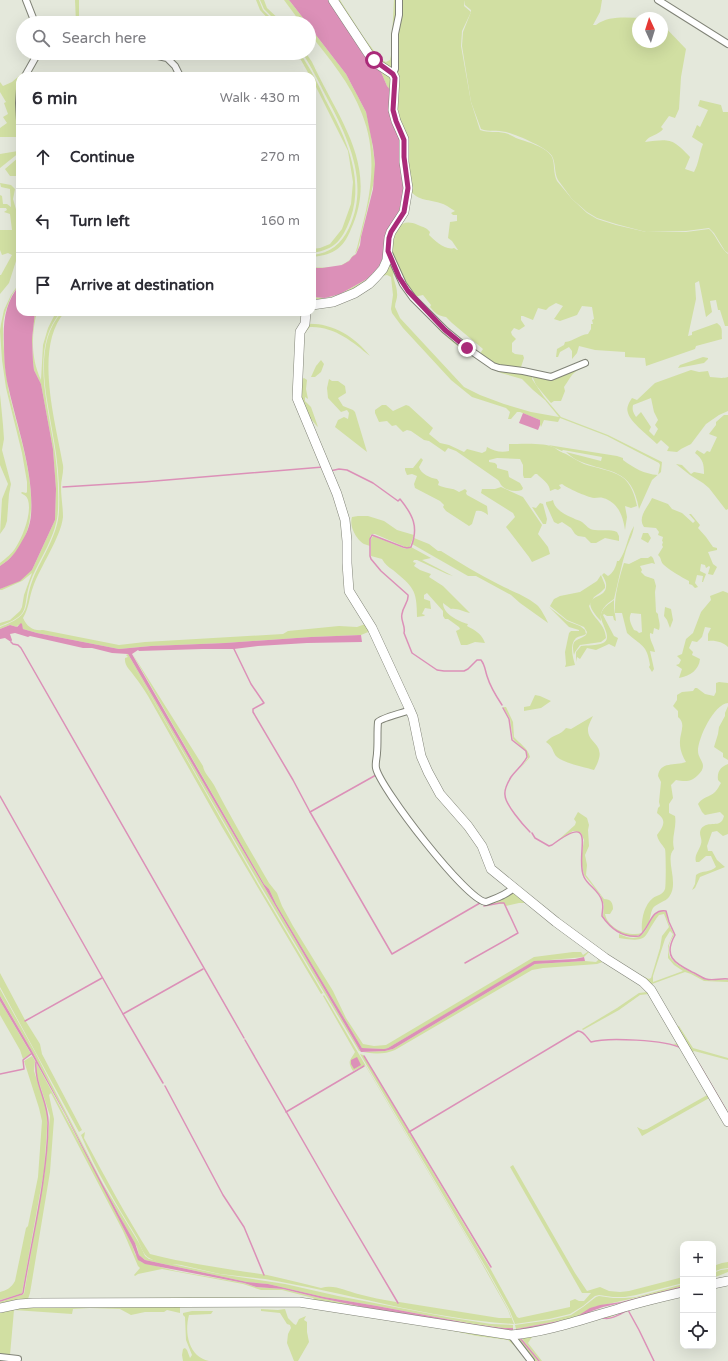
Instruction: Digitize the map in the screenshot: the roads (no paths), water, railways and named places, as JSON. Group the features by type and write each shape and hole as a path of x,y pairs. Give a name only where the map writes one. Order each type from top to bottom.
{"street":[{"path":"26,0 32,16"},
{"path":"316,305 329,303 355,293 368,284 383,269 387,260 389,238 391,232 404,212 408,188 404,157 404,140 393,110 395,78 393,74 370,56 333,0"},
{"path":"393,74 395,69 395,34 399,15 399,0"},
{"path":"658,0 728,44"},
{"path":"26,72 34,60"},
{"path":"169,60 178,72"},
{"path":"388,251 402,284 413,298 445,330 493,366 551,377 585,363"},
{"path":"306,316 305,324 300,332 297,398 345,520 348,591 372,628 410,710 413,717 421,756 440,794 468,826 482,846 491,869 556,922 605,958 643,982 650,990 728,1122"},
{"path":"410,710 378,722 375,766 378,775 441,862 476,897 486,902 511,891 514,887"},
{"path":"716,1283 728,1280"},
{"path":"0,1308 32,1303 299,1302 510,1335 523,1334 573,1323 619,1308 680,1293"},
{"path":"510,1335 531,1361"},
{"path":"2,1359 18,1359"}],"waterway":[{"path":"63,487 323,467"},
{"path":"330,471 339,469 347,470 373,483 398,501 400,499 411,516 414,527 411,547 403,547 372,535 370,539 370,556 381,571 408,595 408,600 402,619 404,633 412,653 437,670 444,671 464,671 477,660 481,660 491,687 502,705"},
{"path":"11,642 21,648 244,1038"},
{"path":"234,649 251,684 264,703 253,709 253,712 392,954 480,903"},
{"path":"503,708 509,719 512,740 526,751 527,757 524,763 511,777 505,790 505,795 508,804 530,832"},
{"path":"310,812 376,775"},
{"path":"0,796 163,1083"},
{"path":"532,833 535,838 549,846 567,835 576,832 581,834 582,868 584,877 601,897 603,905 602,916 613,929 628,936 639,936 646,929 653,916 661,911 666,911 675,935 670,948 672,958 686,969 703,978 711,980 728,979"},
{"path":"465,963 518,933 504,903 484,906"},
{"path":"123,1014 203,969"},
{"path":"25,1021 102,978"},
{"path":"409,1132 578,1031 584,1033 591,1042 599,1040 636,1040 663,1043 681,1048"},
{"path":"245,1040 398,1303"},
{"path":"0,1074 24,1069 23,1060 31,1054"},
{"path":"364,1056 491,1267"},
{"path":"0,1301 23,1293 42,1188 47,1145 48,1116 37,1078 36,1062"},
{"path":"699,1064 726,1110"},
{"path":"286,1112 364,1066"},
{"path":"165,1086 223,1195 244,1227 264,1275"},
{"path":"603,1318 613,1317 628,1310 654,1361"},
{"path":"520,1338 539,1361"}]}
